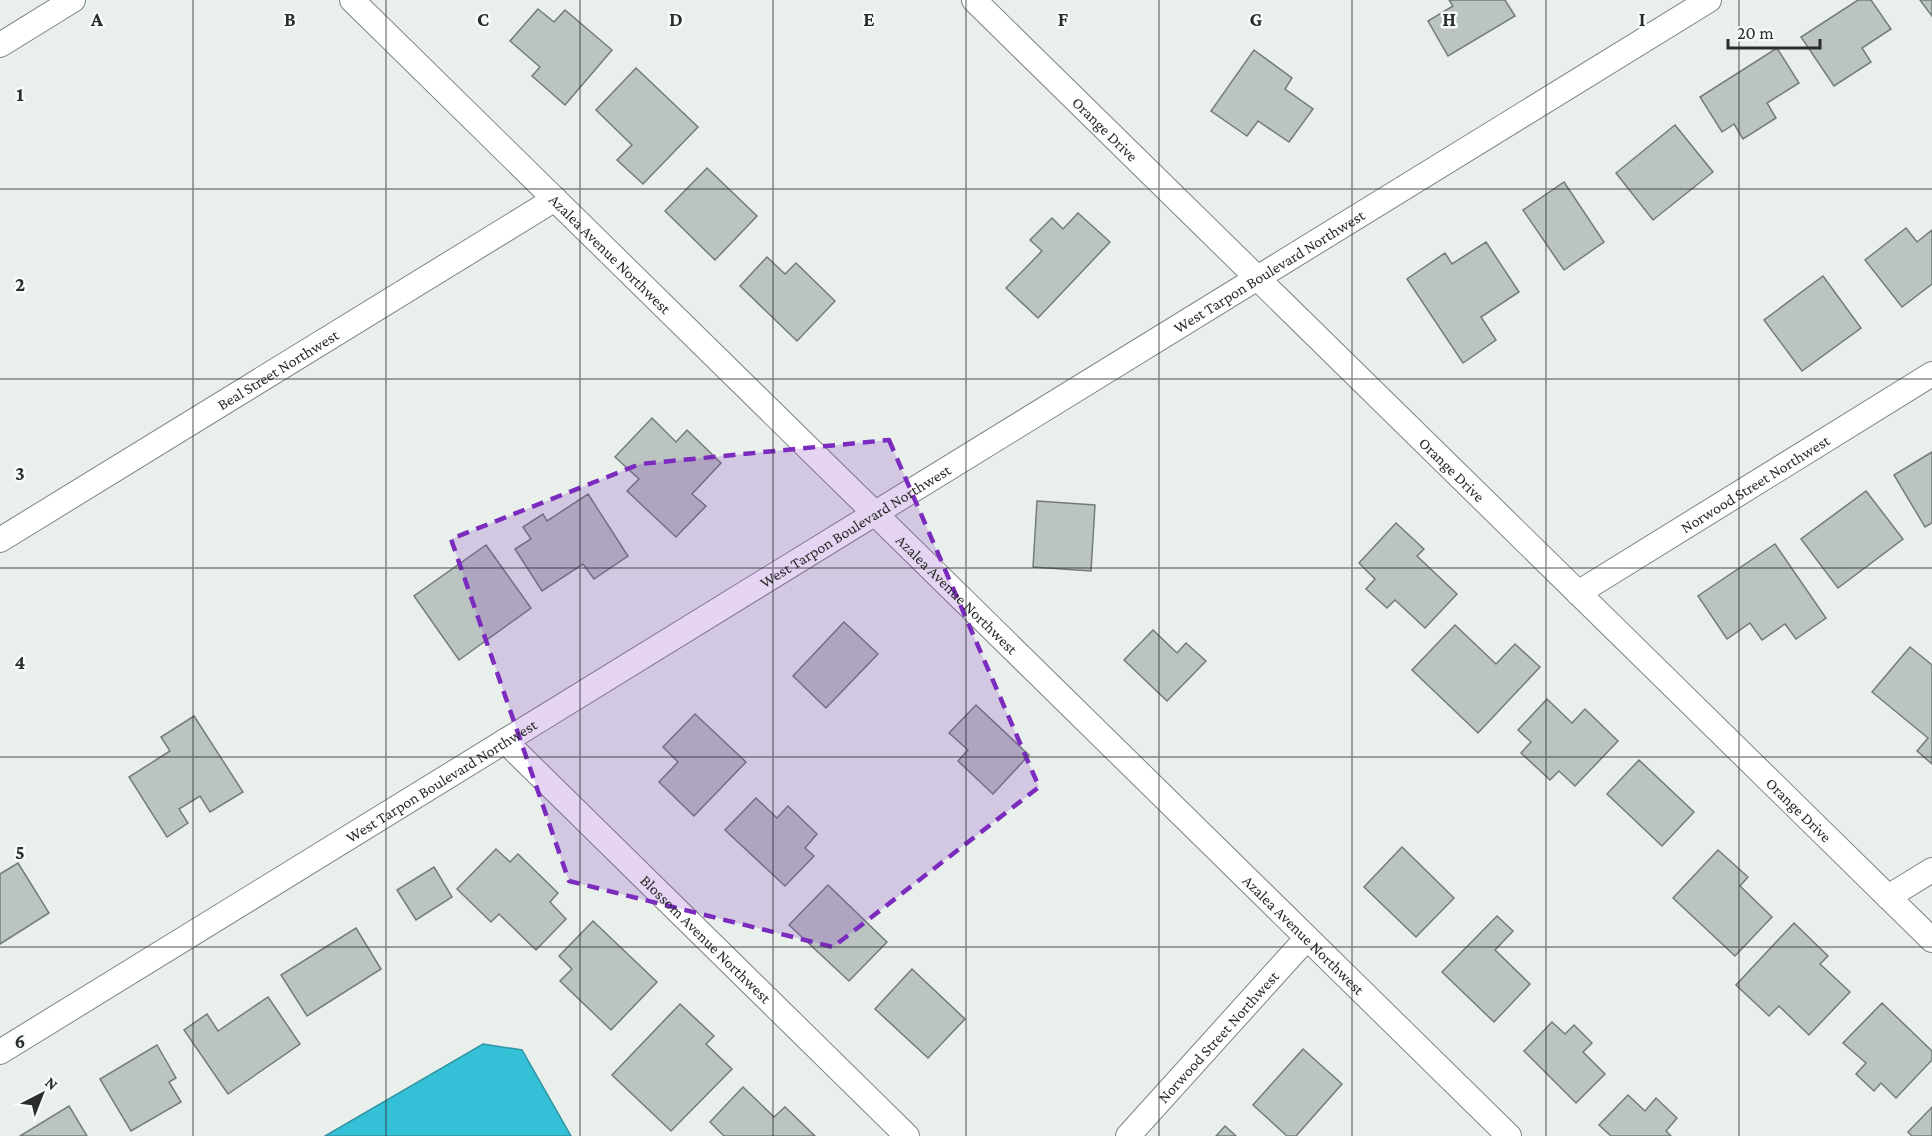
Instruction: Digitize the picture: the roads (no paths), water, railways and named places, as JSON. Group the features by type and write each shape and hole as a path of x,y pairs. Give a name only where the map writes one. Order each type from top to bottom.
{"street":[{"path":"0,45 73,0"},
{"name":"Azalea Avenue Northwest","path":"352,0 1509,1136"},
{"name":"Orange Drive","path":"974,0 1932,940"},
{"name":"West Tarpon Boulevard Northwest","path":"0,1052 1709,0"},
{"name":"Beal Street Northwest","path":"0,540 555,199"},
{"name":"Norwood Street Northwest","path":"1578,592 1932,374"},
{"name":"Blossom Avenue Northwest","path":"505,741 907,1136"},
{"path":"1888,897 1932,870"},
{"name":"Norwood Street Northwest","path":"1128,1136 1307,938"}],"water":[{"path":"483,1044 522,1050 571,1136 325,1136"}]}
